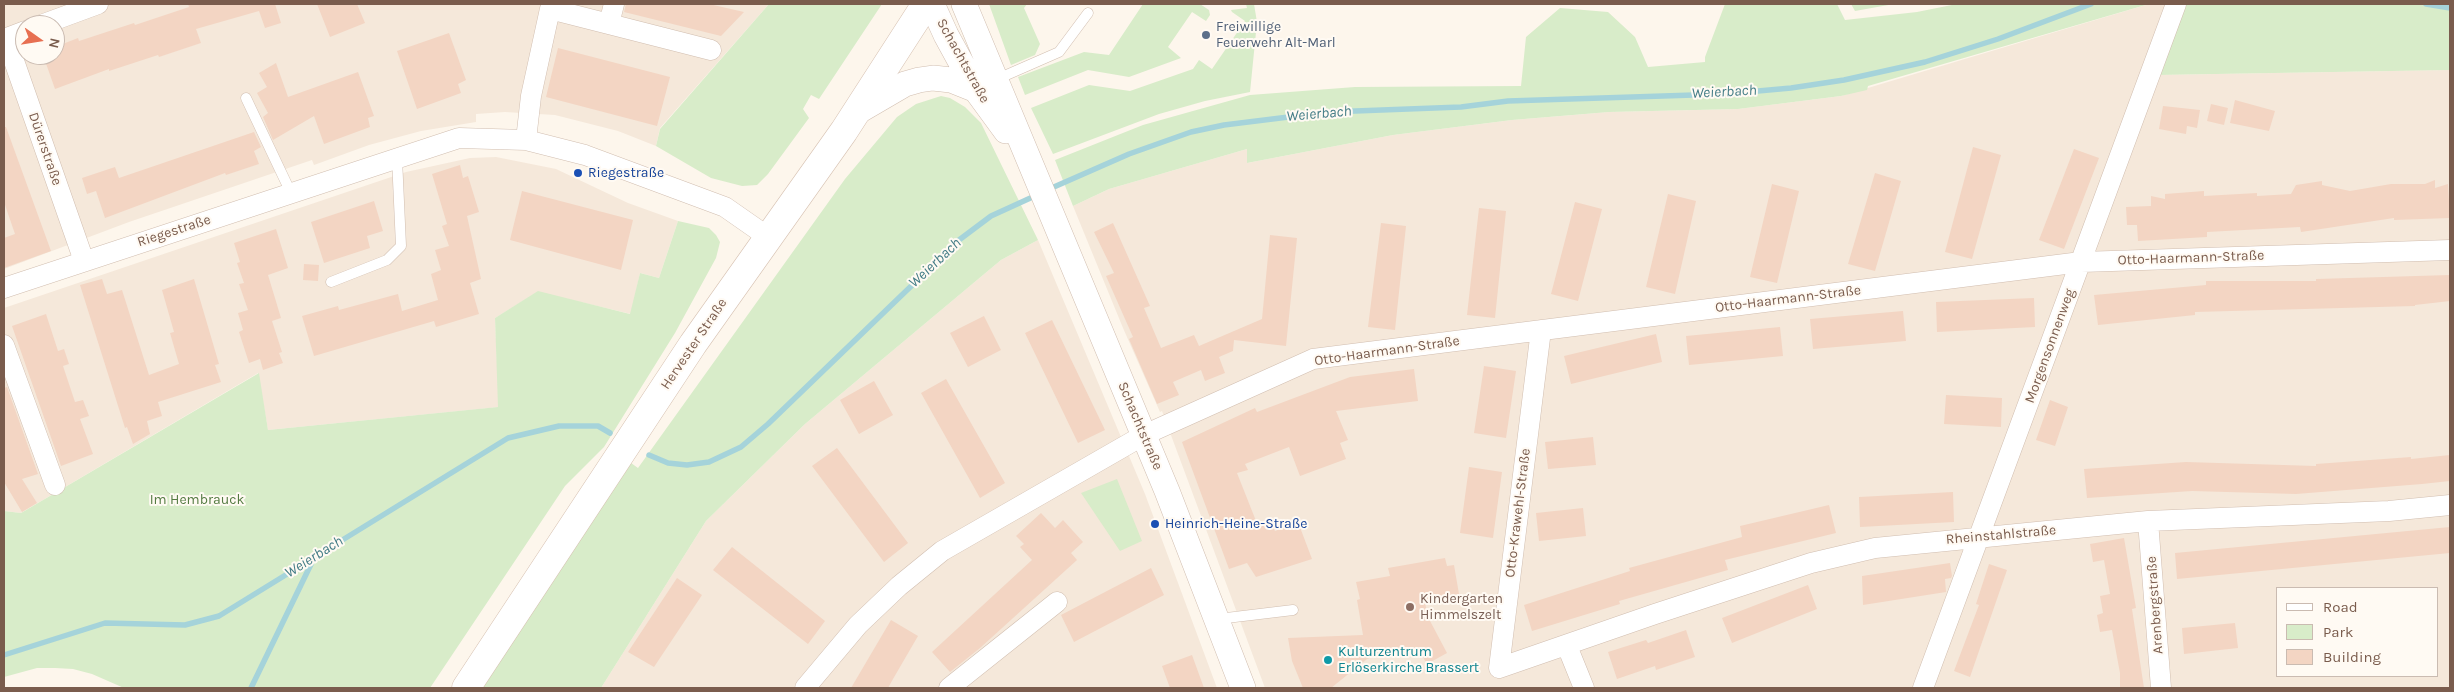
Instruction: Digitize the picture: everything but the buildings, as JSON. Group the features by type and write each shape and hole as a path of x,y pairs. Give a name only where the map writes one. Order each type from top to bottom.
{"main road":[{"name":"Hervester Straße","path":"466,688 645,416 768,237 857,112 926,4"}],"street":[{"path":"65,16 98,4"},
{"path":"608,24 614,4"},
{"name":"Schachtstraße","path":"932,4 946,35 986,85 1033,171 1144,435 1243,688"},
{"name":"Schachtstraße","path":"964,4 986,85"},
{"name":"Morgensonnenweg","path":"1923,688 1981,536 2176,4"},
{"path":"526,140 531,96 550,9 711,50"},
{"name":"Dürerstraße","path":"5,38 84,261"},
{"path":"857,112 904,84 919,80 933,78 986,85"},
{"name":"Riegestraße","path":"4,288 459,138 526,140 585,155 725,207 768,237"},
{"name":"Otto-Haarmann-Straße","path":"1144,435 1313,359 2081,262 2450,250"},
{"name":"Otto-Krawehl-Straße","path":"1541,330 1499,668 1567,646"},
{"path":"4,345 55,485"},
{"path":"805,688 858,625 899,586 942,551 1144,435"},
{"name":"Rheinstahlstraße","path":"1567,646 1655,614 1811,563 1875,548 1981,536 2148,521 2390,511 2450,505"},
{"name":"Arenbergstraße","path":"2148,521 2161,688"},
{"path":"949,688 1057,602"},
{"path":"1567,646 1584,688"}],"lane":[{"path":"986,85 1059,52 1088,13"},
{"path":"246,98 291,193"},
{"path":"331,282 387,260 401,246 397,158"},
{"path":"1217,619 1293,610"}],"shaded area":[{"path":"4,4 769,4 660,128 656,146 618,131 555,115 505,112 476,114 476,122 421,131 369,145 314,165 312,160 129,222 4,269"},
{"path":"2149,4 2168,4 2157,75 2450,70 2450,688 1265,688 1162,411 1160,412 1123,328 1073,206 1109,189 1247,149 1247,163 1393,135 1512,120 1609,112 1738,109 1841,96"},
{"path":"496,157 556,169 628,203 678,221 659,278 640,273 631,314 538,292 495,318 499,407 268,430 258,373 21,513 4,511 4,308 406,172 470,158"},
{"path":"1038,240 1145,494 1217,688 601,688 706,521 805,424 1001,260"}],"green space":[{"path":"769,4 882,4 819,99 811,95 803,109 809,118 768,174 757,185 742,186 711,178 656,146 660,129"},
{"path":"989,4 1027,4 1024,8 1040,44 1035,55 1011,65"},
{"path":"1143,4 1200,4 1209,10 1210,15 1206,21 1192,12 1168,47 1181,58 1129,77 1088,70 1025,95 1018,77 1084,52 1109,55"},
{"path":"1246,4 1254,4 1257,22 1250,92 1205,101 1159,114 1053,154 1031,108 1089,85 1130,91 1193,69 1199,60 1212,69 1245,21 1231,10 1247,8"},
{"path":"1725,4 1837,4 1845,20 1917,12 1957,4 2149,4 1868,86 1867,90 1841,96 1738,109 1609,112 1512,120 1393,135 1247,163 1247,149 1109,189 1073,206 1055,160 1143,125 1250,95 1355,87 1521,86 1526,37 1560,8 1608,12 1635,37 1648,67 1705,62 1705,57"},
{"path":"1851,4 1894,4 1855,11"},
{"path":"2186,4 2450,4 2450,70 2157,75"},
{"path":"941,96 950,98 965,107 981,123 1038,240 1001,260 805,424 706,521 601,688 481,688 631,463 638,468 845,179 897,117 916,104"},
{"name":"Im Hembrauck","path":"678,221 709,228 720,242 716,258 675,333 604,447 565,486 430,688 124,688 92,674 73,669 55,668 37,668 4,677 4,511 21,513 259,373 268,430 498,407 495,318 538,291 630,314 640,273 659,278"},
{"path":"1117,479 1142,541 1120,551 1081,493"}],"waterway":[{"name":"Weierbach","path":"1047,190 1129,154 1191,132 1224,125 1329,112 1461,107 1508,101 1725,94 1791,88 1844,80 1925,62 1998,39 2091,4"},
{"name":"Weierbach","path":"2426,4 2450,8"},
{"name":"Weierbach","path":"649,455 668,463 687,465 709,462 741,447 768,424 959,240 991,216 1037,195"},
{"name":"Weierbach","path":"4,655 105,623 185,625 219,616 508,438 559,426 598,426 610,433"},
{"path":"251,688 314,558"}],"place":[{"name":"Freiwillige Feuerwehr Alt-Marl","path":"1206,35"},
{"name":"Riegestraße","path":"578,173"},
{"name":"Heinrich-Heine-Straße","path":"1155,524"},
{"name":"Kindergarten Himmelszelt","path":"1410,607"},
{"name":"Kulturzentrum Erlöserkirche Brassert","path":"1328,660"}]}
